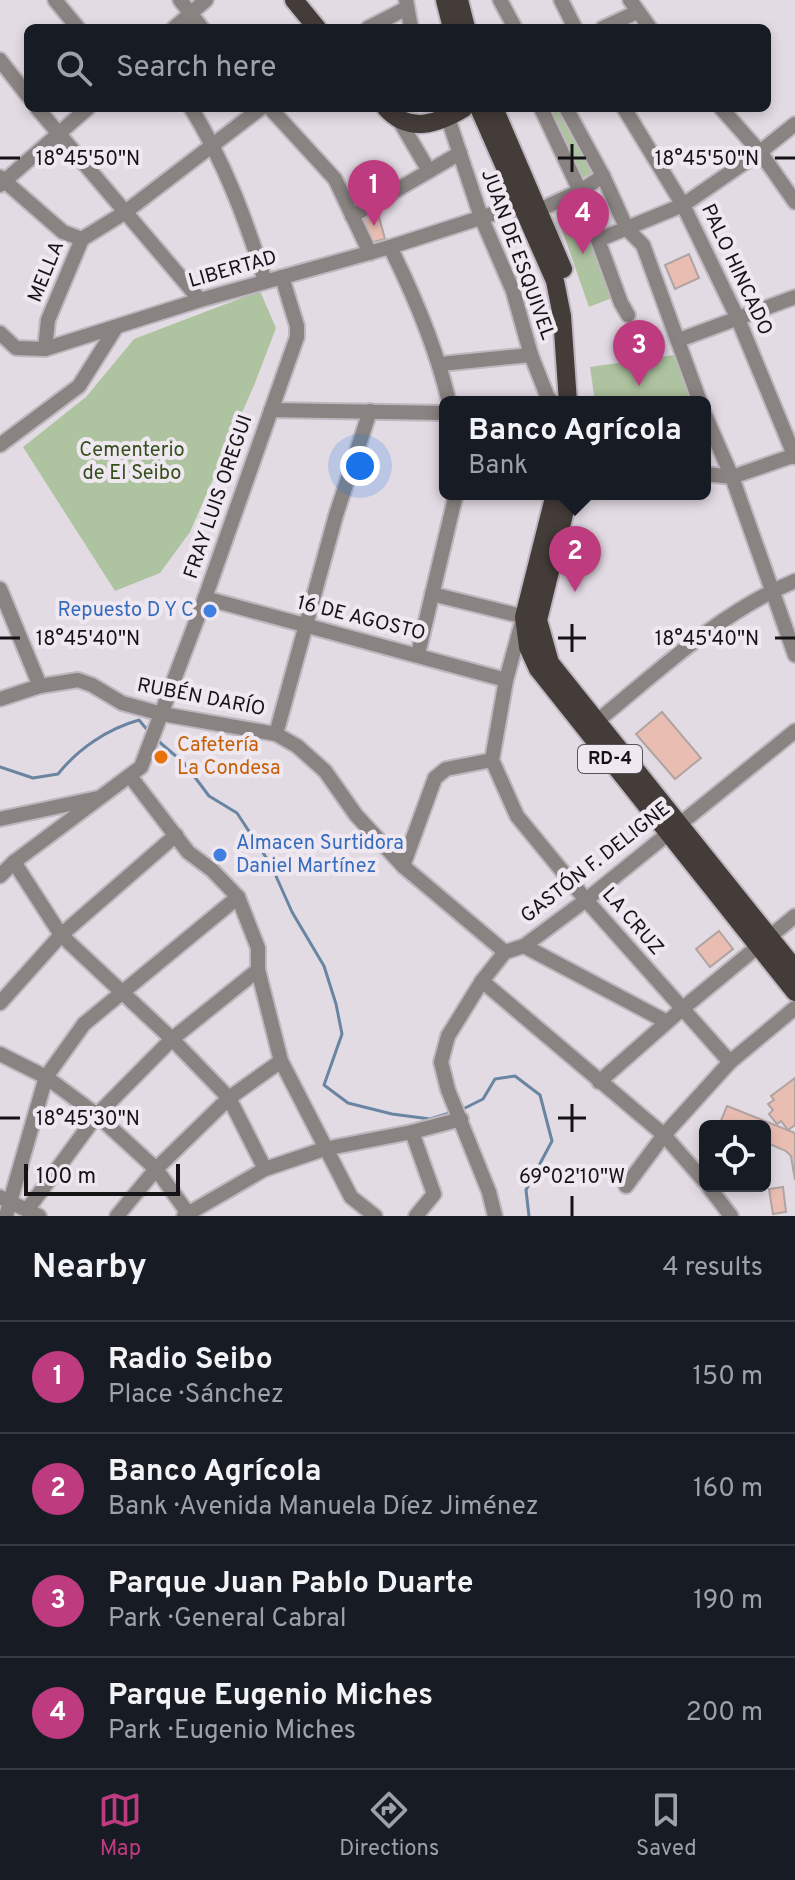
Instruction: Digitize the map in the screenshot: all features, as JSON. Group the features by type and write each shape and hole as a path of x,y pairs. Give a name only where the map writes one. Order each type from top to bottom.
{"main road":[{"path":"294,0 314,24"},
{"path":"452,1 452,24"},
{"path":"452,1 464,24"},
{"path":"481,112 569,290 577,338 579,396"},
{"path":"495,112 555,281 562,316 568,396"},
{"path":"392,114 407,123 426,116 456,113"},
{"name":"RD-4","path":"554,500 528,647 538,669 674,828"},
{"name":"RD-4","path":"567,500 531,619 550,663 763,941 795,992"},
{"name":"RD-4","path":"763,941 795,969"}],"street":[{"path":"55,0 75,24"},
{"path":"180,0 199,24"},
{"path":"178,24 206,0"},
{"path":"500,0 513,24"},
{"path":"561,0 573,24"},
{"path":"374,24 407,4 410,24"},
{"path":"608,24 633,6 647,24"},
{"path":"0,60 24,91"},
{"path":"40,112 200,300"},
{"path":"82,239 63,232 1,181 83,112"},
{"path":"194,112 213,143 243,210 265,281"},
{"name":"MELLA","path":"45,349 48,320 82,239 124,213 256,112"},
{"path":"274,112 335,179 370,253"},
{"path":"543,112 580,191 628,315"},
{"path":"568,112 627,229 643,245 698,396"},
{"name":"PALO HINCADO","path":"626,112 683,205 738,319 795,455"},
{"path":"725,112 760,152 795,202"},
{"name":"JUAN DE ESQUIVEL","path":"456,113 460,153 481,217 513,291 531,355 547,396"},
{"path":"392,114 429,171"},
{"path":"598,240 683,205 795,124"},
{"path":"352,216 460,153"},
{"name":"LIBERTAD","path":"45,349 508,209 531,209 580,191 603,176"},
{"path":"390,247 417,301 440,364 448,396"},
{"name":"FRAY LUIS OREGUI","path":"136,771 160,721 297,337 297,326 282,277"},
{"path":"679,340 794,298"},
{"path":"0,445 79,386 115,329"},
{"path":"0,333 16,348 45,349"},
{"path":"440,364 531,355"},
{"path":"271,410 439,413"},
{"path":"276,734 305,625 370,411"},
{"path":"711,429 732,477 795,655"},
{"path":"711,475 732,477 795,455"},
{"path":"418,654 455,500"},
{"path":"596,722 716,625 771,591 795,581"},
{"path":"0,589 40,686"},
{"path":"403,866 435,778 446,769 492,760 506,680 531,619 432,594"},
{"name":"16 DE AGOSTO","path":"205,598 506,680"},
{"name":"RUBÉN DARÍO","path":"0,699 40,686 78,680 160,721 276,734 297,746 325,771 356,815 403,866 505,952"},
{"name":"GASTÓN F. DELIGNE","path":"505,952 524,946 586,900 795,732"},
{"name":"LA CRUZ","path":"492,760 517,816 586,900 730,1062"},
{"path":"0,876 14,862 136,771 188,852 212,870 238,897 258,948 258,970 281,1061 351,1197 375,1216"},
{"path":"0,819 102,797"},
{"path":"0,1003 61,935 176,835"},
{"path":"14,862 61,935 172,1039 229,1098 265,1169"},
{"path":"238,897 84,1024 46,1077 5,1205 33,1213 97,1115 172,1039 258,970"},
{"path":"599,1082 795,916"},
{"path":"524,946 667,1022"},
{"path":"495,1216 489,1192 448,1090 441,1062 448,1036 482,981 505,952"},
{"path":"482,981 664,1135 699,1176"},
{"path":"626,1186 664,1135 730,1062 795,1008"},
{"path":"0,1054 46,1077 97,1115 156,1169 187,1215 265,1169 324,1149 461,1119"},
{"path":"117,1216 156,1169 229,1098 281,1061"},
{"path":"412,1132 434,1194 416,1216"},
{"path":"712,1192 731,1216"}],"green space":[{"path":"549,112 563,112 594,172 582,178"},
{"path":"574,201 612,298 589,307 555,210"},
{"name":"Cementerio de El Seibo","path":"260,291 276,328 190,532 160,573 115,591 23,447 86,397 134,339"},
{"path":"674,355 689,396 594,396 590,367"}],"building":[{"path":"377,210 385,239 370,243 362,214"},
{"path":"689,254 699,278 675,289 665,265"},
{"path":"662,712 701,758 675,779 636,734"},
{"path":"719,931 733,949 710,967 696,949"},
{"path":"795,1078 795,1125 788,1130 781,1121 777,1124 769,1114 773,1110 768,1104 774,1100 771,1096"},
{"path":"727,1106 762,1120 721,1120"},
{"path":"771,1123 795,1133 795,1180 791,1156 771,1145"},
{"path":"783,1187 786,1212 773,1214 771,1189"}],"waterway":[{"path":"0,767 33,778 58,774 84,748 105,734 139,720 149,732"},
{"path":"157,740 185,764 209,796 237,813 271,865 292,912 324,966 342,1034 324,1085 348,1103 392,1114 430,1119 453,1112"},
{"path":"461,1110 483,1099 495,1079 515,1076 540,1095 552,1141 526,1190 529,1216"}],"place":[{"name":"Radio Seibo","path":"374,226"},
{"name":"Parque Eugenio Miches","path":"583,254"},
{"name":"Parque Juan Pablo Duarte","path":"639,386"},
{"name":"Banco Agrícola","path":"575,592"},
{"name":"Repuesto D Y C","path":"210,611"},
{"name":"Cafetería La Condesa","path":"161,757"},
{"name":"Almacen Surtidora Daniel Martínez","path":"220,855"}]}
